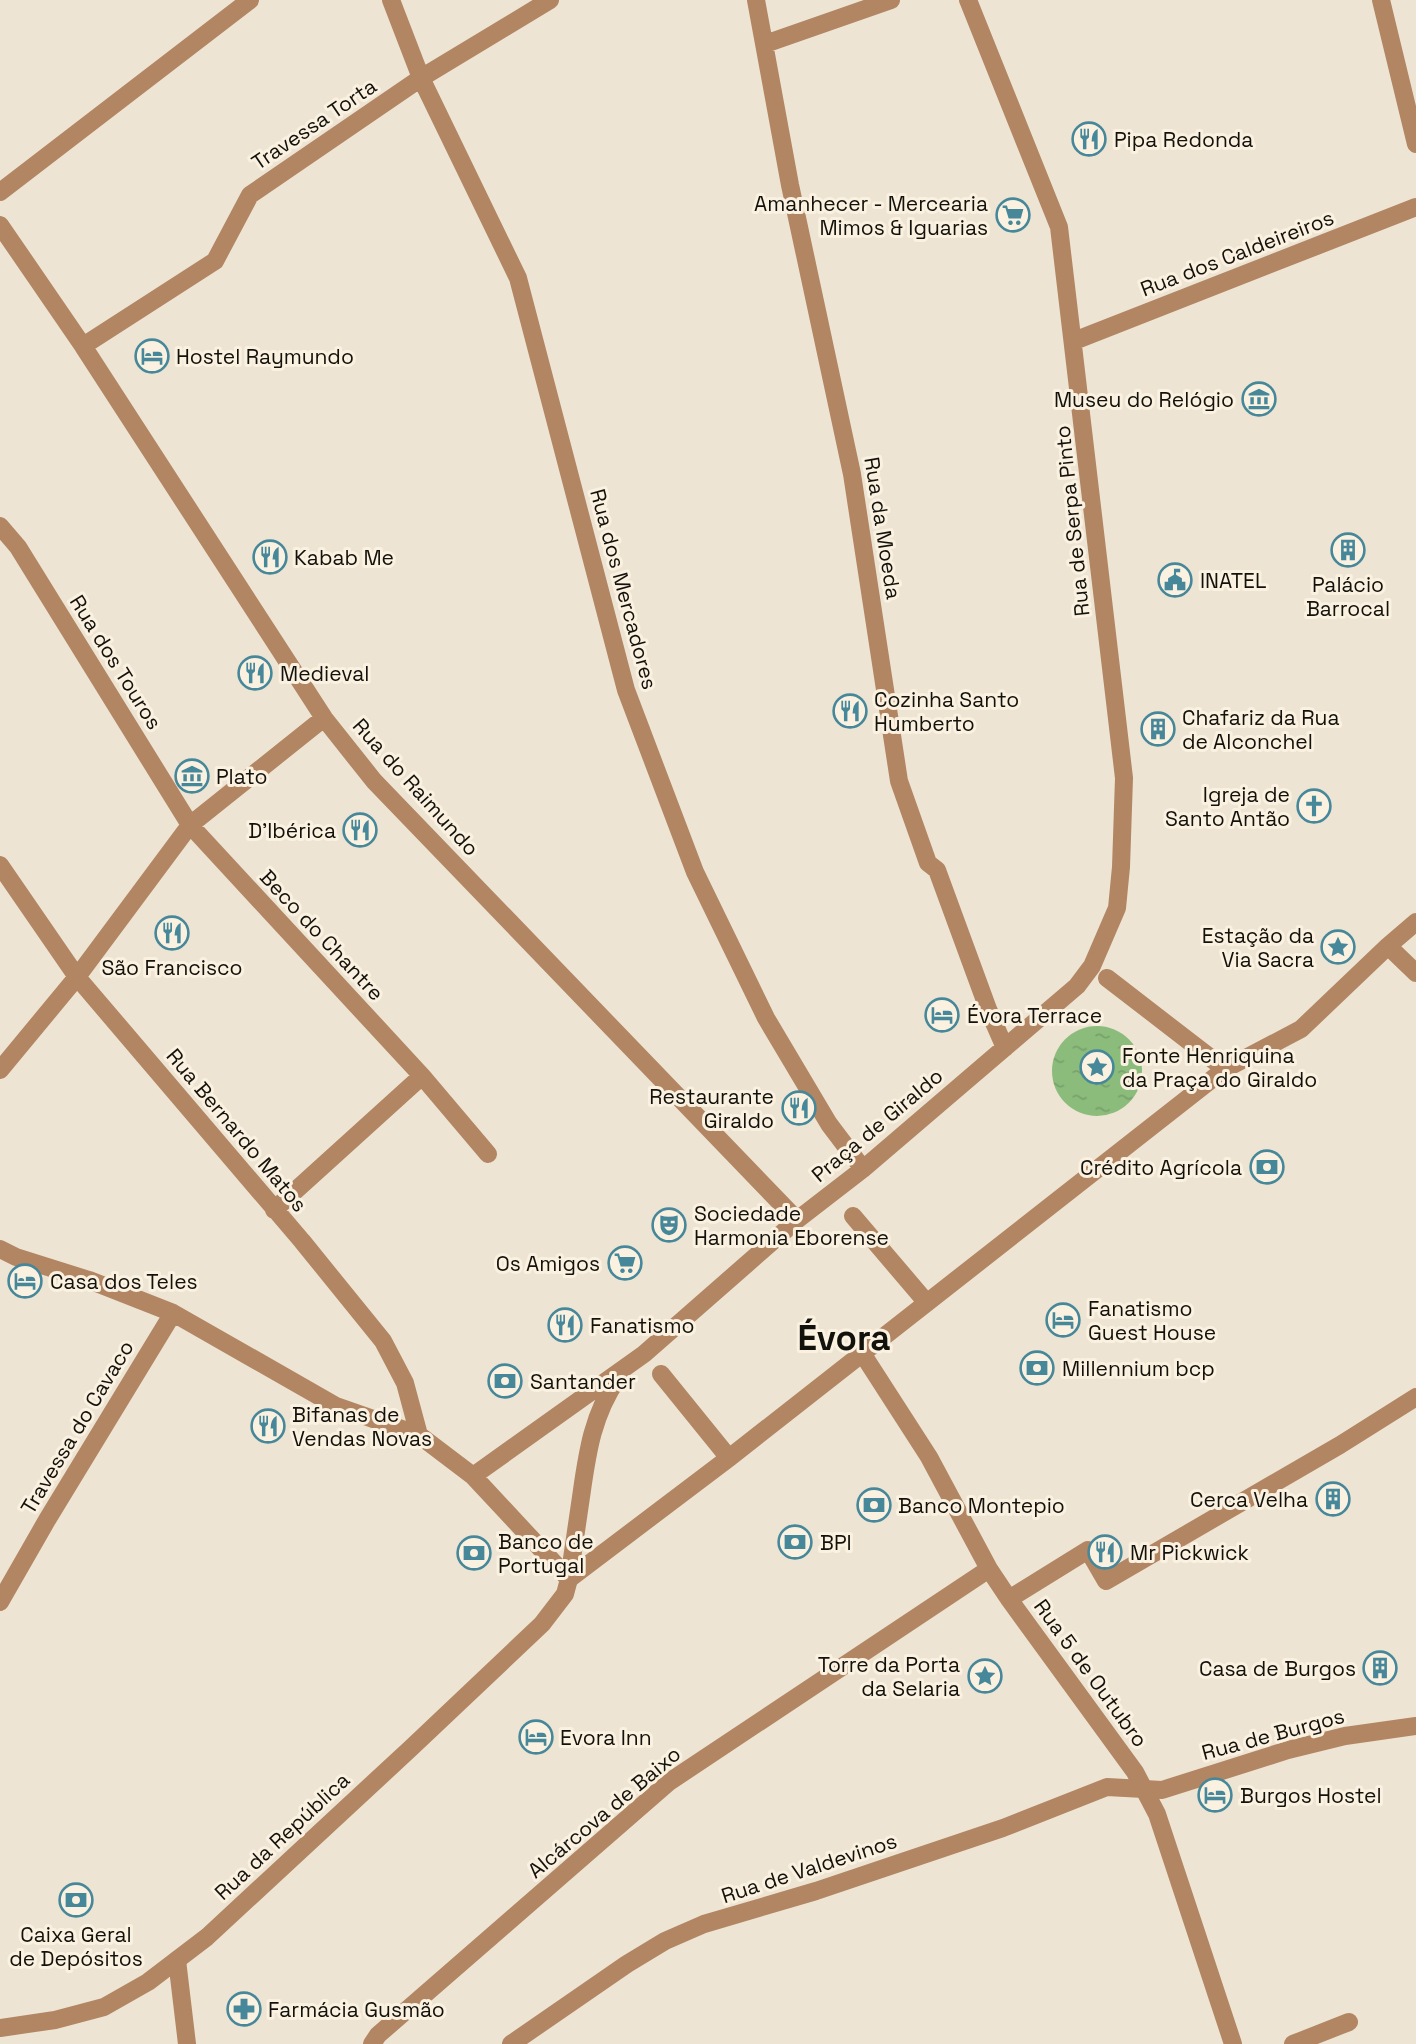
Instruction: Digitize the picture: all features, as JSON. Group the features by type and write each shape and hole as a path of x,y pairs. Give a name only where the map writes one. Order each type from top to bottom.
{"street":[{"path":"0,192 250,0"},
{"name":"Rua dos Mercadores","path":"391,0 421,78 518,278 626,690 695,872 766,1018 830,1124 863,1169"},
{"name":"Travessa Torta","path":"83,346 215,261 250,195 421,78 550,0"},
{"name":"Rua da Moeda","path":"756,0 790,185 852,474 899,781 928,863 937,870 1005,1048"},
{"path":"765,44 891,0"},
{"name":"Rua de Serpa Pinto","path":"968,0 1059,227 1074,341 1124,778 1117,908 1092,966"},
{"path":"1381,0 1416,144"},
{"name":"Rua dos Caldeireiros","path":"1074,341 1416,208"},
{"name":"Rua do Raimundo","path":"0,225 83,346 324,718 374,781 797,1220"},
{"name":"Rua dos Touros","path":"0,526 18,547 190,825"},
{"path":"0,1070 77,977 190,825 324,718"},
{"name":"Beco do Chantre","path":"190,825 422,1076 488,1154"},
{"name":"Rua Bernardo Matos","path":"0,865 77,977 383,1341 405,1383 419,1435"},
{"name":"Praça de Giraldo","path":"569,1579 729,1458 1225,1069 1301,1029 1416,922"},
{"path":"1388,946 1416,973"},
{"name":"Praça de Giraldo","path":"473,1476 624,1370 797,1220 863,1169 1077,986 1092,966"},
{"path":"1107,978 1225,1069"},
{"path":"274,1210 422,1076"},
{"path":"853,1216 927,1303"},
{"path":"0,1249 173,1313 336,1406 419,1435 473,1476 569,1579"},
{"name":"Travessa do Cavaco","path":"0,1602 173,1313"},
{"name":"Rua 5 de Outubro","path":"862,1353 929,1457 989,1569 1135,1772 1157,1814 1233,2044"},
{"name":"Praça de Giraldo","path":"554,1609 565,1594 569,1579 590,1440 596,1419 602,1404 624,1370"},
{"path":"661,1374 729,1458"},
{"path":"1009,1599 1088,1550 1106,1581 1340,1445 1416,1396"},
{"name":"Alcárcova de Baixo","path":"372,2044 378,2035 669,1782 989,1569"},
{"name":"Rua da República","path":"0,2028 55,2020 104,2007 148,1982 207,1937 411,1748 542,1624 554,1609"},
{"name":"Rua de Burgos","path":"1144,1789 1161,1790 1345,1735 1416,1726"},
{"name":"Rua de Valdevinos","path":"510,2044 627,1964 665,1941 704,1924 816,1891 1003,1828 1107,1787 1144,1789"},
{"path":"177,1960 187,2044"},
{"path":"1293,2044 1349,2022"}],"water":[{"name":"Fonte Henriquina da Praça do Giraldo","path":"1097,1026 1114,1029 1129,1039 1139,1054 1142,1071 1139,1088 1129,1103 1114,1113 1097,1116 1080,1113 1065,1103 1055,1088 1052,1071 1055,1054 1065,1039 1080,1029"}],"place":[{"name":"Pipa Redonda","path":"1089,139"},
{"name":"Amanhecer - Mercearia Mimos & Iguarias","path":"1013,215"},
{"name":"Hostel Raymundo","path":"152,356"},
{"name":"Museu do Relógio","path":"1259,399"},
{"name":"Palácio Barrocal","path":"1348,550"},
{"name":"Kabab Me","path":"270,557"},
{"name":"INATEL","path":"1175,580"},
{"name":"Medieval","path":"255,673"},
{"name":"Cozinha Santo Humberto","path":"850,711"},
{"name":"Chafariz da Rua de Alconchel","path":"1158,729"},
{"name":"Plato","path":"192,776"},
{"name":"Igreja de Santo Antão","path":"1314,806"},
{"name":"D'Ibérica","path":"360,830"},
{"name":"São Francisco","path":"172,933"},
{"name":"Estação da Via Sacra","path":"1338,947"},
{"name":"Évora Terrace","path":"942,1015"},
{"name":"Fonte Henriquina da Praça do Giraldo","path":"1097,1067"},
{"name":"Restaurante Giraldo","path":"799,1108"},
{"name":"Crédito Agrícola","path":"1267,1167"},
{"name":"Sociedade Harmonia Eborense","path":"669,1225"},
{"name":"Os Amigos","path":"625,1263"},
{"name":"Casa dos Teles","path":"25,1281"},
{"name":"Fanatismo Guest House","path":"1063,1320"},
{"name":"Fanatismo","path":"565,1325"},
{"name":"Millennium bcp","path":"1037,1368"},
{"name":"Santander","path":"505,1381"},
{"name":"Bifanas de Vendas Novas","path":"268,1426"},
{"name":"Cerca Velha","path":"1333,1499"},
{"name":"Banco Montepio","path":"874,1505"},
{"name":"BPI","path":"795,1542"},
{"name":"Mr Pickwick","path":"1105,1552"},
{"name":"Banco de Portugal","path":"474,1553"},
{"name":"Casa de Burgos","path":"1380,1668"},
{"name":"Torre da Porta da Selaria","path":"985,1676"},
{"name":"Evora Inn","path":"536,1737"},
{"name":"Burgos Hostel","path":"1215,1795"},
{"name":"Caixa Geral de Depósitos","path":"76,1900"},
{"name":"Farmácia Gusmão","path":"244,2009"}],"district":[{"name":"Évora","path":"844,1338"}]}
